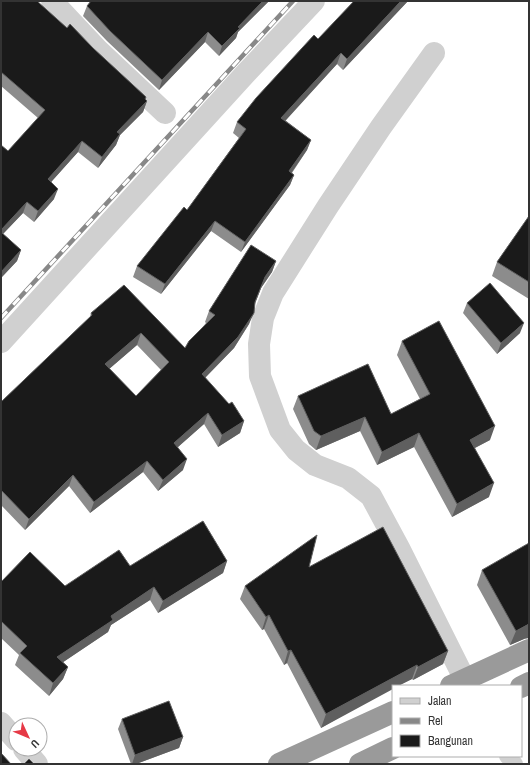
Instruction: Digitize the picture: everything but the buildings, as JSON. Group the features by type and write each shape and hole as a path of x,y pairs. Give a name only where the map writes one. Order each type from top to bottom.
{"highway":[{"path":"458,683 529,650"},
{"path":"279,764 392,712"}],"street":[{"path":"52,1 98,50 165,113"},
{"path":"1,342 246,73 314,1"},
{"path":"434,53 376,133 273,293 263,318 259,344 260,376 280,430 296,450 315,465 348,478 370,496 398,548 458,683"},
{"path":"1,723 8,731"}],"lane":[{"path":"508,757 516,764"}],"railway":[{"path":"1,318 293,1"}]}
